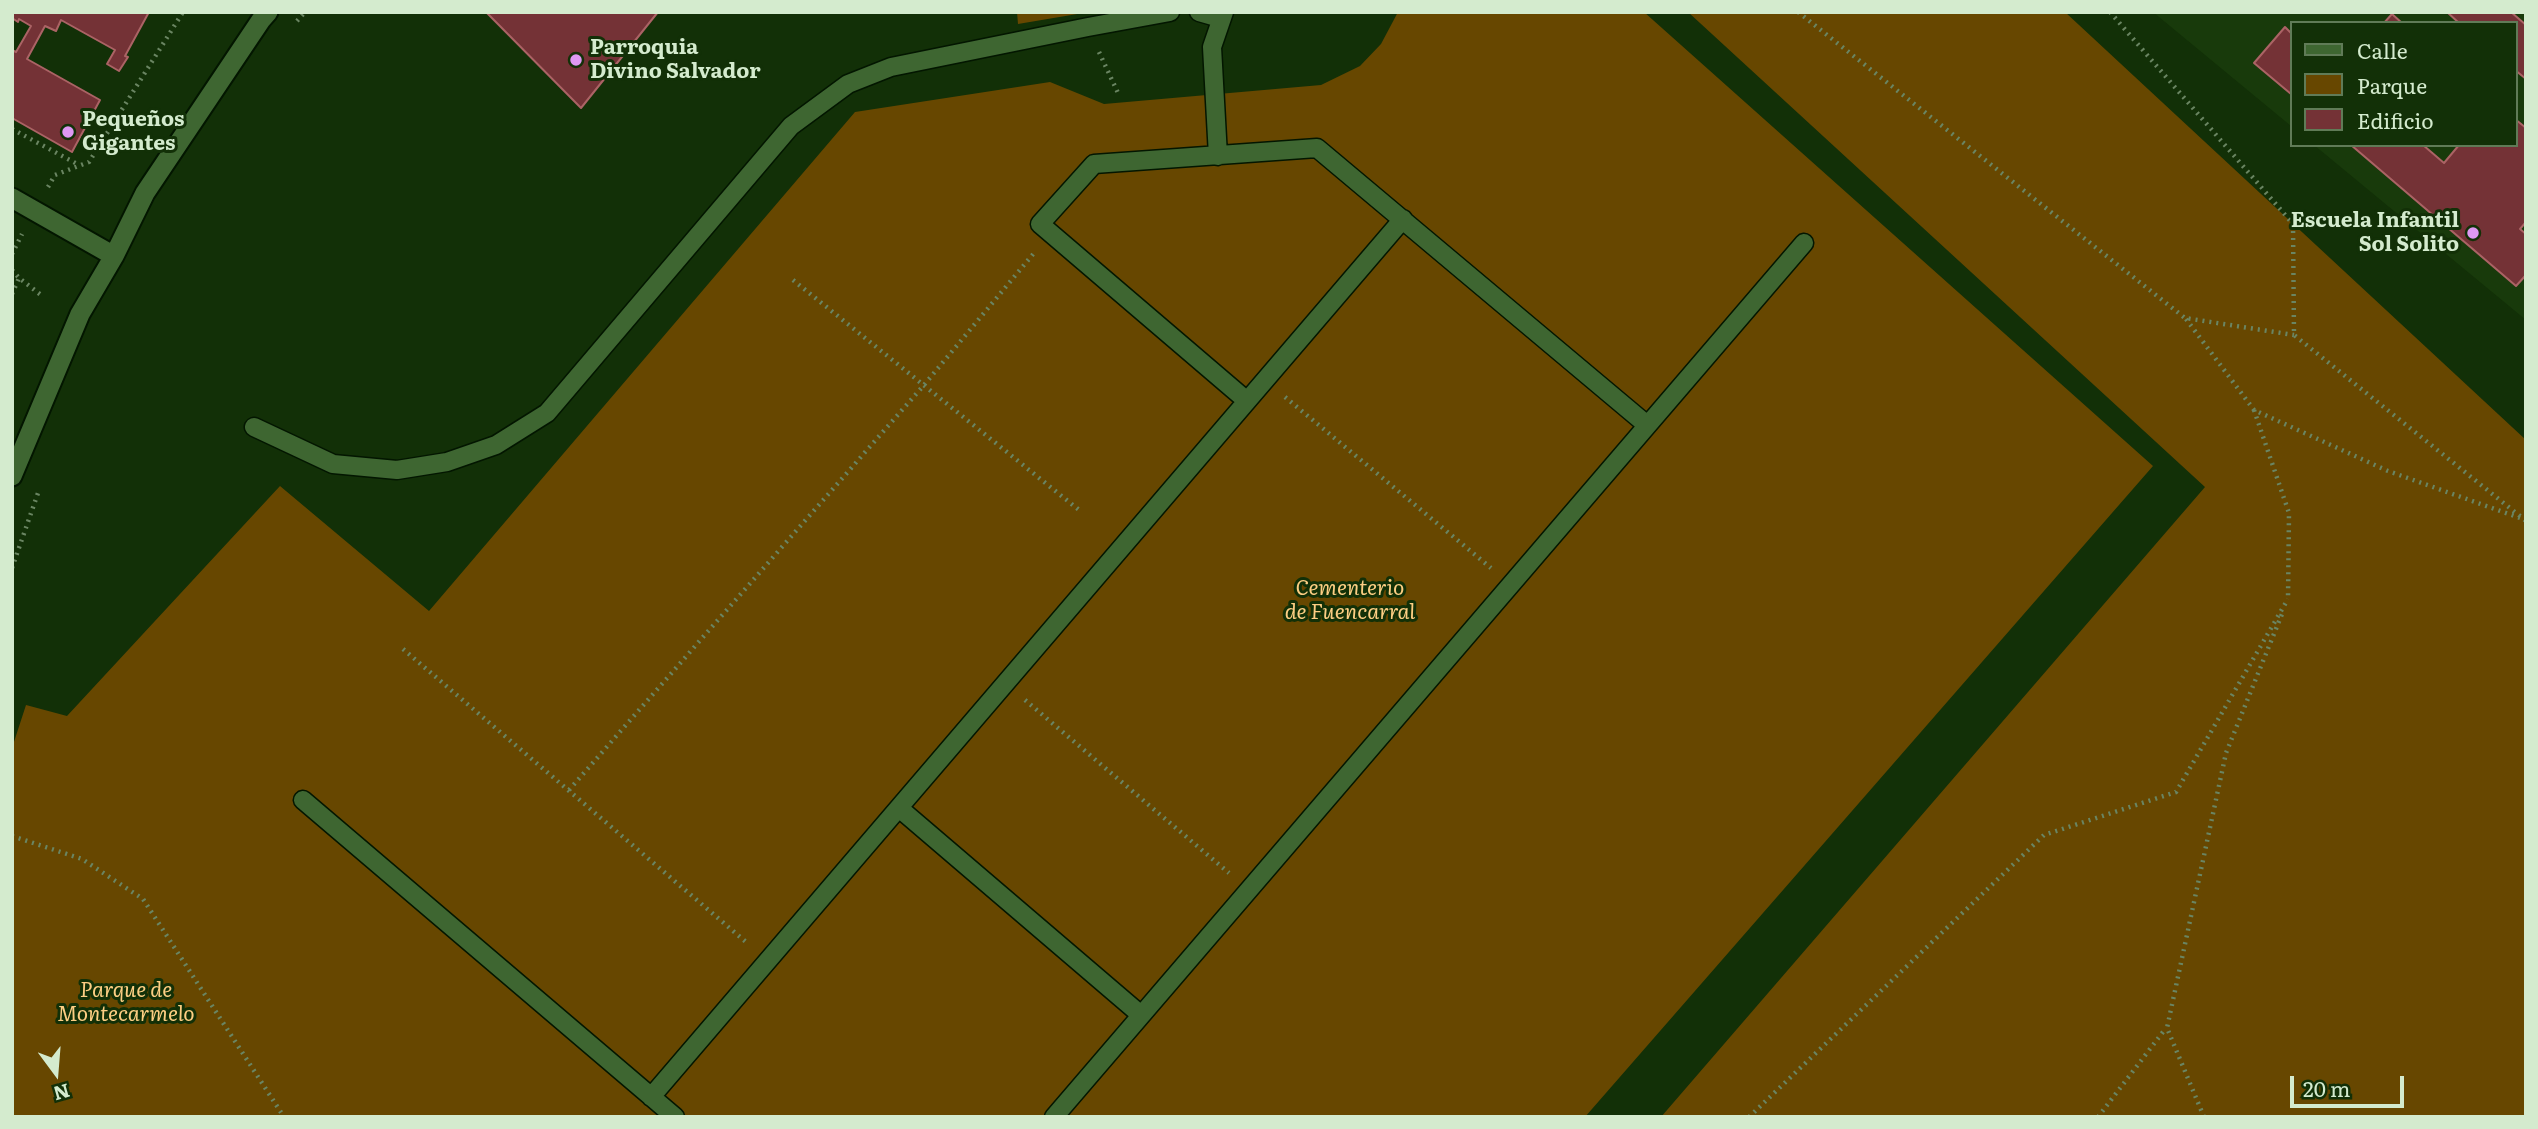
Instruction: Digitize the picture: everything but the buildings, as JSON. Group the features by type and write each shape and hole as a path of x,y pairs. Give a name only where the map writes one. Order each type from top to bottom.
{"street":[{"path":"12,477 80,314 114,256 145,193 268,12"},
{"path":"12,198 114,256"}],"lane":[{"path":"254,427 333,464 397,470 447,462 496,445 547,413 791,126 848,84 891,67 1088,26 1170,12"},
{"path":"1199,12 1222,15 1212,47 1218,156"},
{"path":"1247,401 1040,225 1094,164 1317,148 1647,425"},
{"path":"651,1097 1403,219"},
{"path":"1054,1117 1804,243"},
{"path":"303,800 675,1117"},
{"path":"899,808 1141,1015"}],"path":[{"path":"12,254 55,175 89,162 183,12"},
{"path":"292,27 305,12"},
{"path":"1798,12 2185,318 2254,410 2289,513 2288,599 2226,753 2167,1028 2098,1117"},
{"path":"2110,12 2293,224 2294,335"},
{"path":"12,129 80,166"},
{"path":"569,790 924,385 1050,233"},
{"path":"12,270 41,295"},
{"path":"12,294 19,278"},
{"path":"793,279 1079,510"},
{"path":"2185,318 2294,335 2525,520"},
{"path":"1265,380 1511,584"},
{"path":"2254,410 2388,471 2525,520"},
{"path":"12,568 42,482"},
{"path":"1749,1117 2044,835 2176,792 2288,599"},
{"path":"403,649 768,960"},
{"path":"1005,684 1249,889"},
{"path":"12,836 82,859 143,900 284,1117"},
{"path":"2167,1028 2204,1117"}],"shaded area":[{"name":"Escuela Infantil Sol Solito","path":"2153,12 2526,12 2526,320 2316,147 2517,147 2517,21 2290,21 2290,125"}],"green space":[{"path":"1017,12 1089,12 1018,24"},
{"name":"Cementerio de Fuencarral","path":"1398,12 1644,12 2153,466 1585,1117 12,1117 12,748 26,705 67,716 280,486 429,611 855,112 1050,82 1104,104 1321,85 1360,66 1381,44"},
{"path":"1688,12 2065,12 2526,440 2526,1117 1661,1117 2205,487"}],"place":[{"name":"Parroquia Divino Salvador","path":"576,60"},
{"name":"Pequeños Gigantes","path":"68,132"},
{"name":"Escuela Infantil Sol Solito","path":"2473,233"}],"park label":[{"name":"Parque de Montecarmelo","path":"126,1003"}]}
